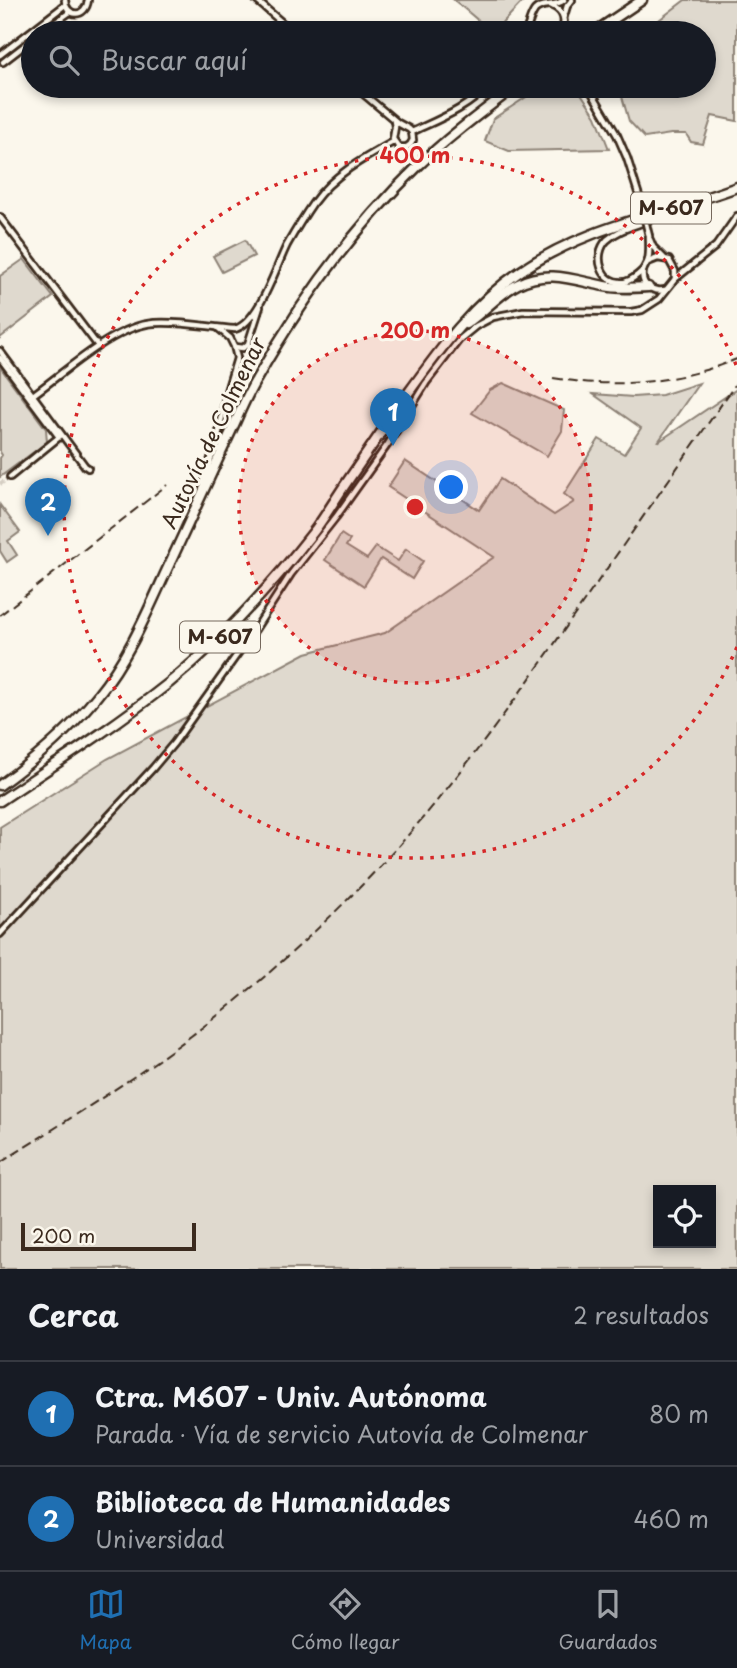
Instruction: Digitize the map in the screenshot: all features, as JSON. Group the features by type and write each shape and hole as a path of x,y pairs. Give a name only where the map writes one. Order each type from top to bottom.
{"highway":[{"path":"611,21 642,0"},
{"name":"Autovía de Colmenar","path":"0,785 32,762 66,732 98,695 125,657 254,383 293,317 331,264 370,216 418,167 500,98"},
{"name":"M-607","path":"0,801 141,705 172,681 226,631 316,529 410,391 457,329 486,299 521,271 557,249 604,228 737,187"},
{"path":"457,329 475,318 507,290 520,282 541,277 554,275 604,286 648,287"}],"street":[{"path":"58,21 70,12 80,13 87,8 88,0"},
{"path":"256,0 280,21"},
{"path":"532,21 536,9 564,0"},
{"path":"563,16 572,0"},
{"path":"44,21 65,3 70,12"},
{"path":"551,6 557,8 564,21"},
{"path":"1,68 1,58 21,41"},
{"path":"1,58 21,46"},
{"path":"368,98 412,132 413,140 407,147 393,142 393,119"},
{"path":"412,132 452,113 475,98"},
{"path":"595,98 627,158 653,247 673,265 675,279"},
{"path":"395,130 405,127"},
{"path":"230,338 237,328 251,319 287,245 313,203 345,171 393,142"},
{"path":"664,259 653,259 628,281 618,282 604,274 599,263 600,251 617,233 651,220 669,209"},
{"path":"0,934 174,743 291,575 388,444 426,383 458,340 493,317 507,313 631,312 647,307 659,299 675,279 716,246 737,216"},
{"path":"0,217 98,346"},
{"path":"648,263 649,236"},
{"path":"643,270 644,282 648,287 656,291 665,290"},
{"path":"234,346 240,348 250,342 264,295"},
{"path":"31,396 98,346 122,331 137,326 154,323 237,328 246,330 250,335"},
{"path":"200,497 237,358 230,338 218,328"},
{"path":"0,351 60,436 88,468"},
{"path":"0,358 31,396"},
{"path":"10,477 60,436"}],"shaded area":[{"path":"454,0 524,0 504,21 479,21"},
{"path":"685,0 737,0 737,121 712,116 703,144 691,142 686,134 645,138 629,121 622,98 716,98 716,21 658,21"},
{"path":"525,98 584,98 596,116 609,149 509,151 485,141 493,119"},
{"path":"245,240 254,256 222,272 213,256"},
{"path":"24,259 53,297 0,338 0,276"},
{"path":"0,367 46,429 47,442 0,477 2,455"},
{"path":"503,383 564,410 562,431 547,456 472,413 490,390"},
{"path":"699,383 658,442 737,389 737,1269 0,1269 0,827 107,759 306,653 385,633 494,557 388,487 405,461 479,510 500,479 554,515 574,502 564,494 599,439 624,454 641,428 593,394 633,397 662,395"},
{"path":"0,505 20,532 8,541 17,555 7,562 0,551"},
{"path":"341,534 350,540 346,546 367,559 376,547 398,561 406,549 423,561 412,579 381,559 364,586 325,560"}],"tunnel":[{"path":"0,484 10,477"}],"railway":[{"path":"553,378 600,383 646,382 692,374 737,359"},
{"path":"0,1163 121,1086 191,1036 280,964 362,885 421,820 502,717 737,382"},
{"path":"0,615 167,485"}],"place":[{"name":"Ctra. M607 - Univ. Autónoma","path":"393,446"},
{"name":"Biblioteca de Humanidades","path":"48,536"}]}
